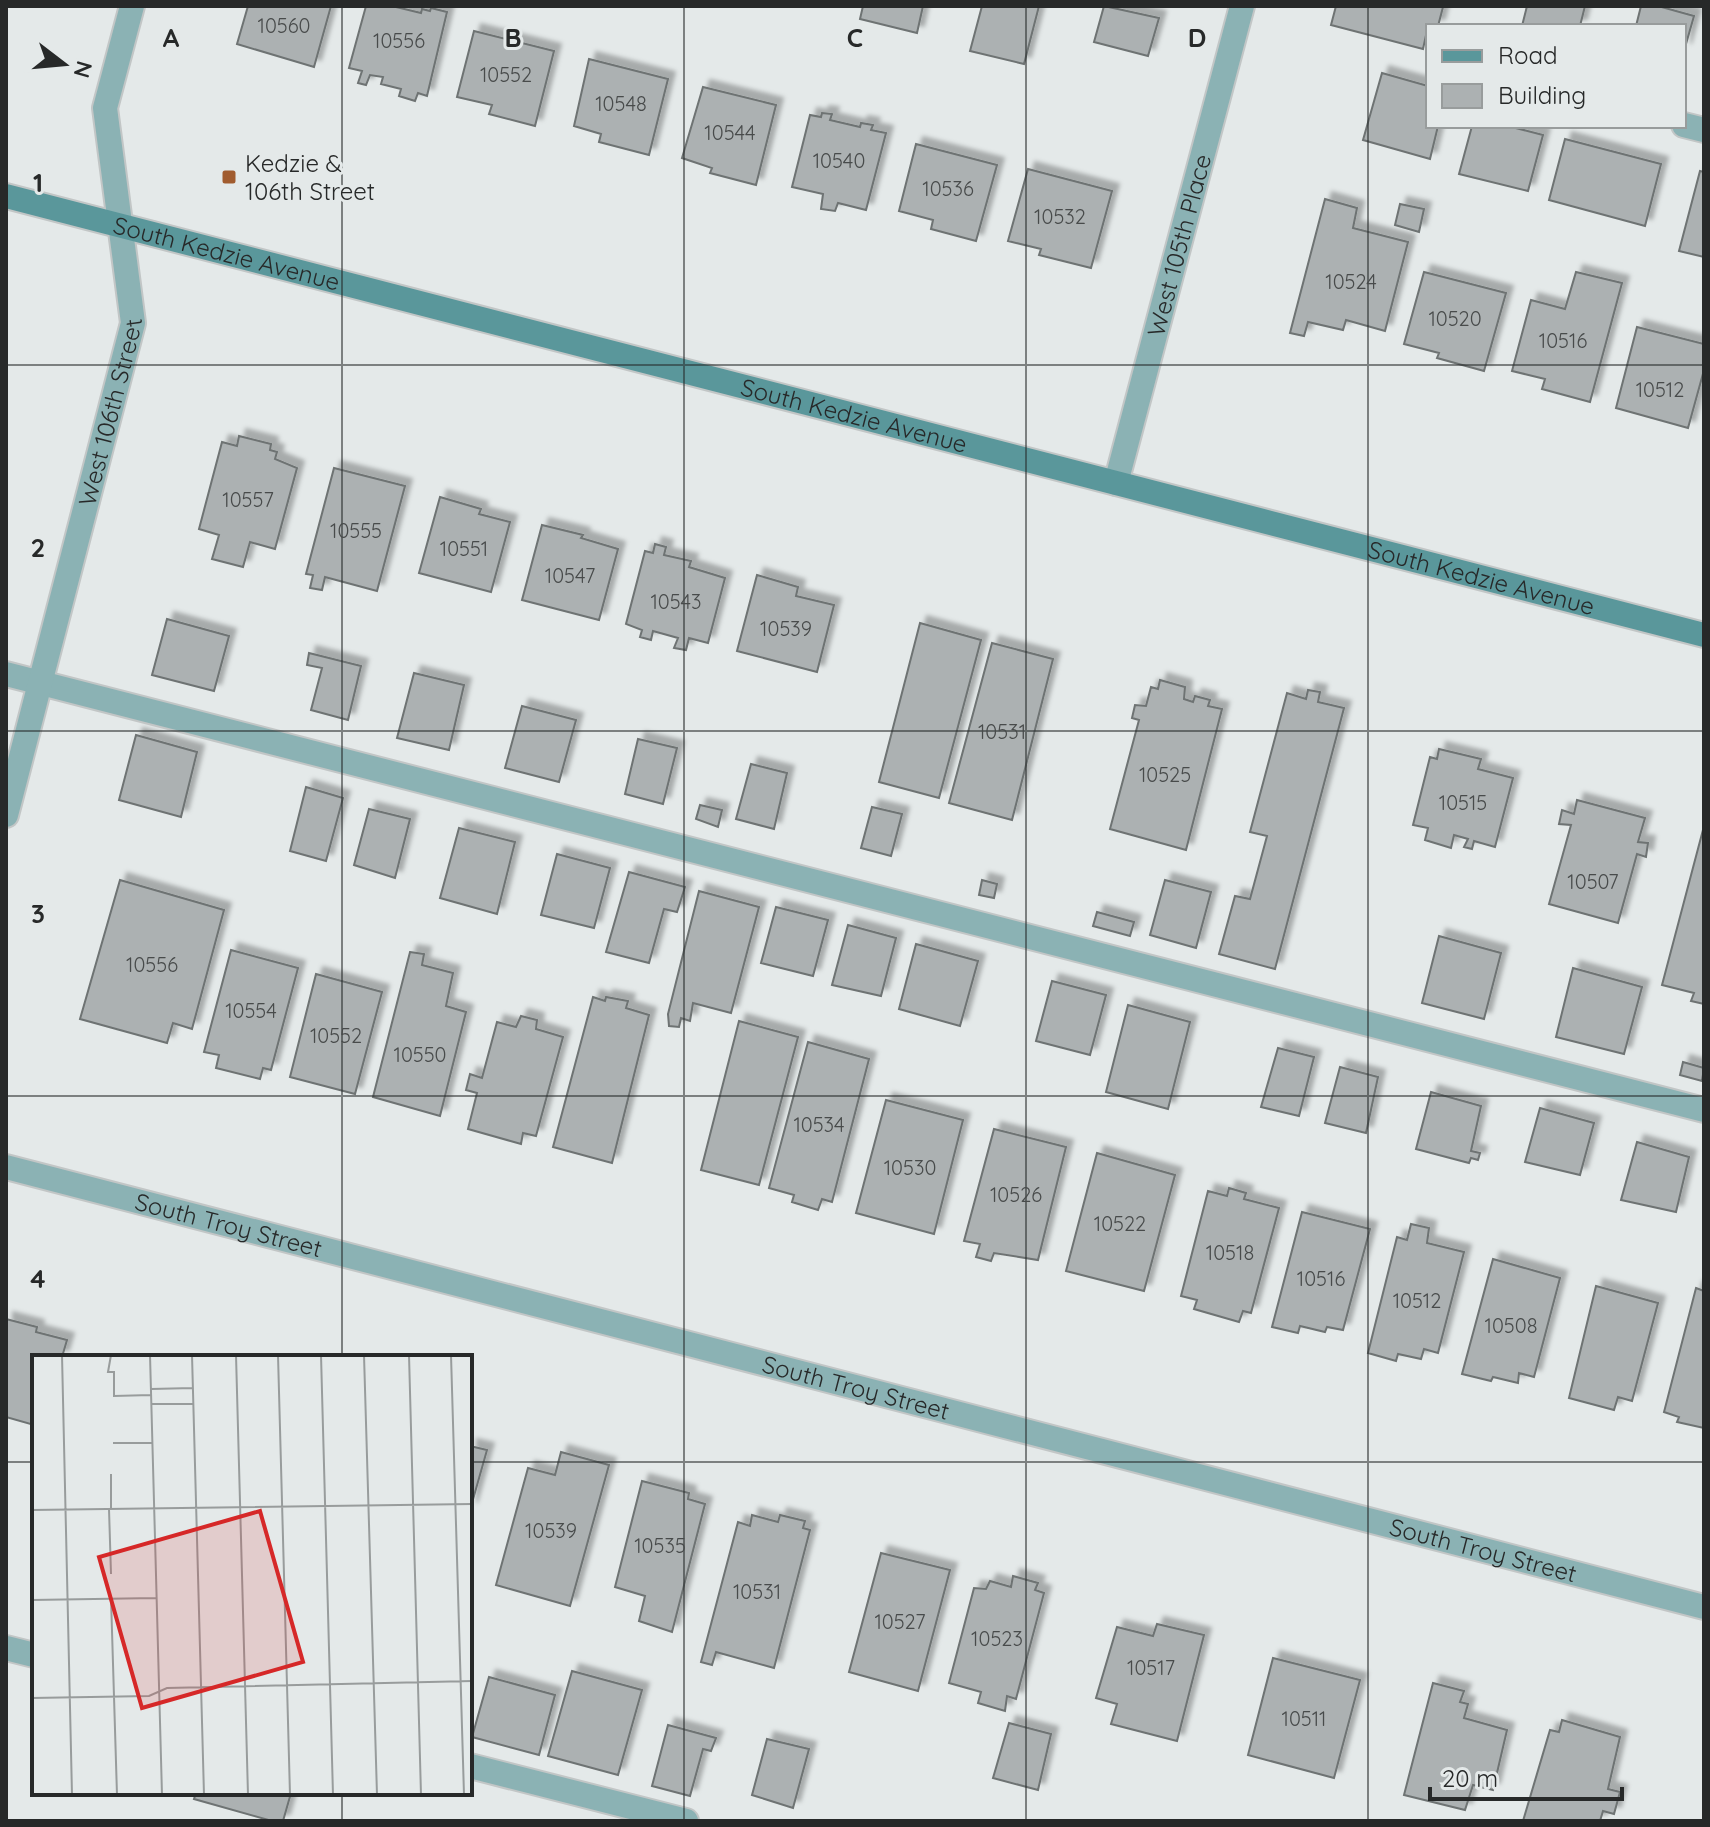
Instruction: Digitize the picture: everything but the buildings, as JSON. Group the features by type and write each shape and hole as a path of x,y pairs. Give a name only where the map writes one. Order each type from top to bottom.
{"main road":[{"name":"South Kedzie Avenue","path":"6,196 1704,635"}],"street":[{"name":"West 106th Street","path":"6,815 133,323 105,108 132,6"},
{"name":"West 105th Place","path":"1116,483 1239,7"},
{"path":"6,674 1704,1110"},
{"name":"South Troy Street","path":"6,1167 1704,1607"},
{"path":"6,1648 32,1654"},
{"path":"472,1767 686,1821"}],"place":[{"name":"Kedzie & 106th Street","path":"229,177"}]}
